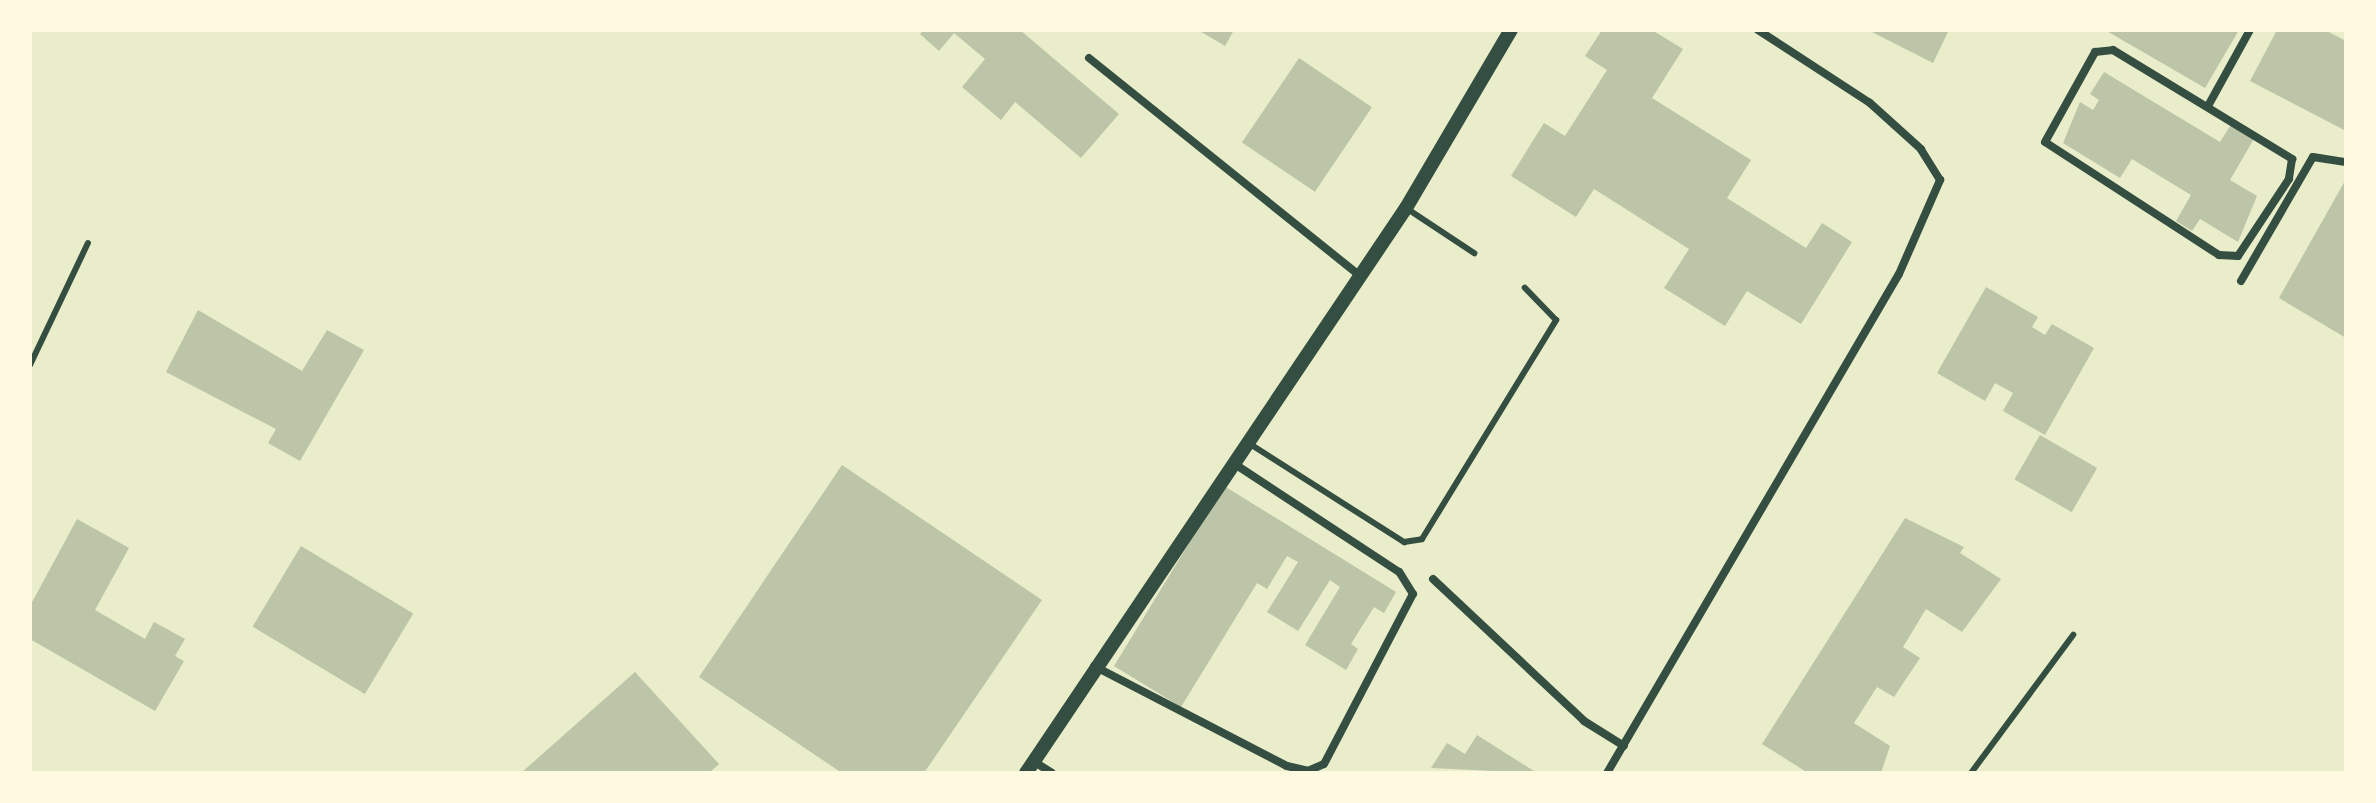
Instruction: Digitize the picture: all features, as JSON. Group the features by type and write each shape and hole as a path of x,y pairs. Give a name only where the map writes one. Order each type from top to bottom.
{"street":[{"path":"1052,773 1030,767 1093,665 1236,465 1361,277 1406,208 1511,30"},
{"path":"1607,773 1899,274 1940,180 1921,149 1870,103 1758,30"},
{"path":"2208,106 2250,30"},
{"path":"2104,49 2208,106 2292,159 2289,179 2254,237 2230,260 2045,142 2088,63 2104,49"},
{"path":"1089,58 1361,277"},
{"path":"2241,281 2313,157 2346,162"},
{"path":"1093,665 1287,766 1308,771 1324,764 1413,594 1399,572 1236,465"},
{"path":"1433,579 1584,721 1624,746"}],"lane":[{"path":"1406,208 1474,253"},
{"path":"30,365 88,243"},
{"path":"1250,444 1404,542 1422,539 1556,320 1525,288"},
{"path":"1971,773 2073,635"}],"building":[{"path":"924,30 1020,30 1119,114 1081,158 1015,102 1001,120 962,87 985,59 954,33 939,51 920,34"},
{"path":"1198,30 1234,30 1225,46"},
{"path":"1602,30 1652,30 1683,49 1652,98 1751,160 1727,198 1806,248 1822,223 1852,242 1801,324 1747,291 1725,326 1664,288 1689,249 1594,189 1576,217 1511,176 1544,123 1565,136 1607,70 1585,56"},
{"path":"1868,30 1949,30 1933,63"},
{"path":"2105,30 2239,30 2205,88"},
{"path":"2277,30 2325,30 2346,41 2346,131 2250,81"},
{"path":"1299,58 1372,107 1315,192 1242,143"},
{"path":"2104,72 2220,142 2232,123 2255,137 2230,180 2257,196 2238,242 2200,219 2192,231 2176,221 2191,195 2132,159 2120,178 2063,143 2080,102 2093,110 2099,100 2090,94"},
{"path":"2346,179 2346,338 2279,298"},
{"path":"1986,287 2038,317 2032,327 2045,335 2052,324 2094,348 2045,435 2003,411 2013,393 1995,383 1985,401 1937,373"},
{"path":"198,310 302,371 327,330 364,350 300,461 268,443 276,429 166,372"},
{"path":"2040,435 2097,468 2072,512 2014,479"},
{"path":"842,465 1042,600 924,773 842,773 699,677"},
{"path":"1224,486 1396,592 1384,613 1374,607 1351,644 1358,649 1346,670 1305,645 1340,587 1330,580 1298,631 1267,612 1298,562 1287,556 1267,589 1257,583 1181,707 1114,666"},
{"path":"1905,518 1964,547 1960,553 2001,579 1962,632 1926,609 1903,647 1920,658 1894,697 1877,687 1854,723 1890,746 1881,773 1808,773 1762,744"},
{"path":"77,519 129,548 95,610 145,639 154,622 185,639 175,656 184,661 155,711 30,639 30,606"},
{"path":"301,546 413,613 365,694 253,627"},
{"path":"635,672 719,764 709,773 521,773"},
{"path":"1477,735 1537,773 1431,768 1447,743 1465,754"}]}
